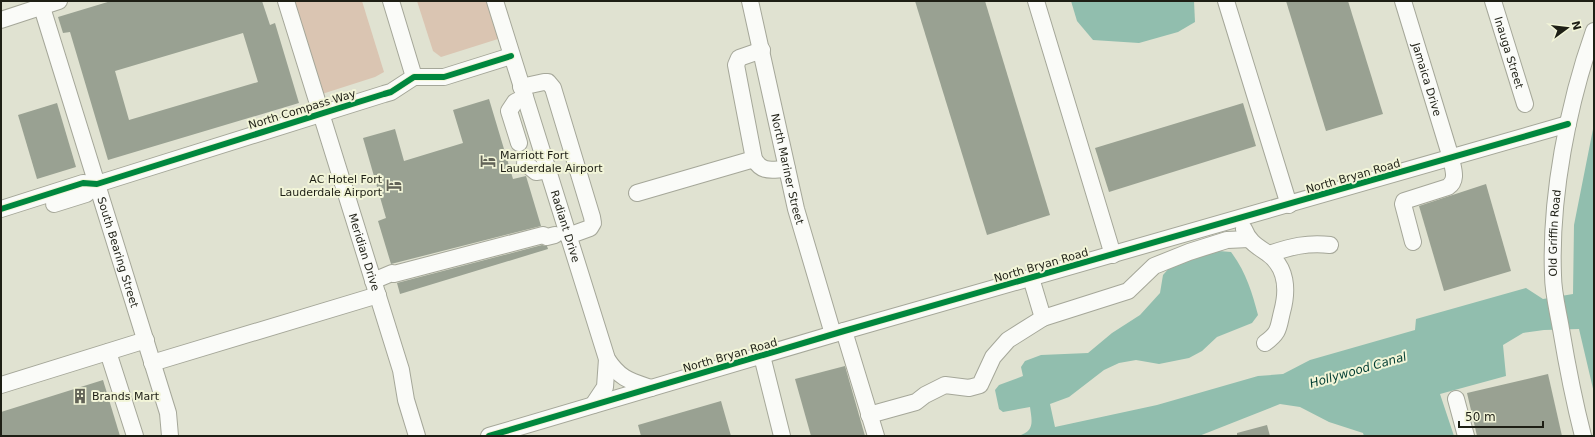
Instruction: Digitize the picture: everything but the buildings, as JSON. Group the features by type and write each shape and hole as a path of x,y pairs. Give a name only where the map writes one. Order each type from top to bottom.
{"street":[{"path":"1,20 41,4 59,1"},
{"name":"Meridian Drive","path":"286,1 321,114 382,282 406,400 417,436"},
{"path":"391,1 414,77 444,77 511,56"},
{"name":"Radiant Drive","path":"494,1 548,170 558,233 607,359 615,372 621,377 651,388"},
{"name":"North Mariner Street","path":"750,1 796,209 839,333 870,415 876,436"},
{"path":"1036,1 1114,255"},
{"path":"1226,1 1289,205"},
{"name":"Jamaica Drive","path":"1403,1 1451,158 1455,180 1453,184 1448,187 1404,201 1403,204 1413,242"},
{"name":"Inauga Street","path":"1494,1 1525,104"},
{"name":"South Bearing Street","path":"41,4 168,413 170,436"},
{"name":"Old Griffin Road","path":"1583,436 1573,398 1554,290 1554,231 1568,124 1582,66 1594,31"},
{"path":"762,50 740,58 736,65 754,159 759,168 765,170 787,169"},
{"name":"North Compass Way","path":"97,184 391,92 414,77"},
{"path":"152,363 382,282 558,233 590,228 593,224 592,217 553,88 548,82 544,82 523,92 509,111 518,143"},
{"name":"North Bryan Road","path":"489,436 523,431 594,405 651,388 1568,124"},
{"path":"637,193 754,159"},
{"path":"525,163 536,172 548,170"},
{"path":"1,209 83,183 97,184"},
{"path":"1,220 86,194 97,184"},
{"path":"1240,219 1248,239 1269,254 1284,274 1286,284 1284,306 1276,335 1265,343"},
{"path":"870,415 916,402 925,394 945,385 969,388 980,385 993,357 1008,340 1042,318 1128,292 1154,266 1189,252 1227,240 1248,239"},
{"path":"1269,254 1291,247 1314,243 1330,245"},
{"path":"1032,278 1042,318"},
{"path":"1,385 146,340"},
{"path":"108,352 135,436"},
{"path":"762,356 782,436"},
{"name":"Radiant Drive","path":"594,405 605,387 607,359"},
{"path":"1456,399 1466,436"}],"shaded area":[{"path":"293,1 362,1 384,72 375,77 322,94"},
{"path":"417,1 487,1 498,39 441,57 433,51"}],"water":[{"path":"1071,1 1194,1 1195,22 1178,32 1139,43 1093,40 1077,21"},
{"name":"Hollywood Canal","path":"1594,124 1594,393 1579,329 1544,330 1523,333 1503,345 1506,376 1440,394 1454,436 1364,436 1363,433 1329,422 1300,407 1280,404 1199,436 1018,436 1030,429 1032,421 1030,407 1003,412 999,409 995,390 999,385 1023,376 1021,367 1025,361 1041,355 1088,353 1112,333 1140,315 1160,293 1163,275 1170,267 1219,251 1231,252 1245,275 1258,315 1252,323 1217,337 1202,351 1189,358 1159,364 1136,360 1119,363 1104,370 1069,397 1050,404 1055,427 1157,405 1258,376 1283,374 1310,360 1415,330 1416,319 1526,288 1543,299 1573,294 1574,225"}],"cycle path":[{"path":"1,209 83,183 97,184 391,92 414,77 444,77 511,56"},
{"path":"489,436 844,331 1568,124"}],"place":[{"name":"Marriott Fort Lauderdale Airport","path":"488,161"},
{"name":"AC Hotel Fort Lauderdale Airport","path":"394,185"},
{"name":"Brands Mart","path":"80,396"}]}
